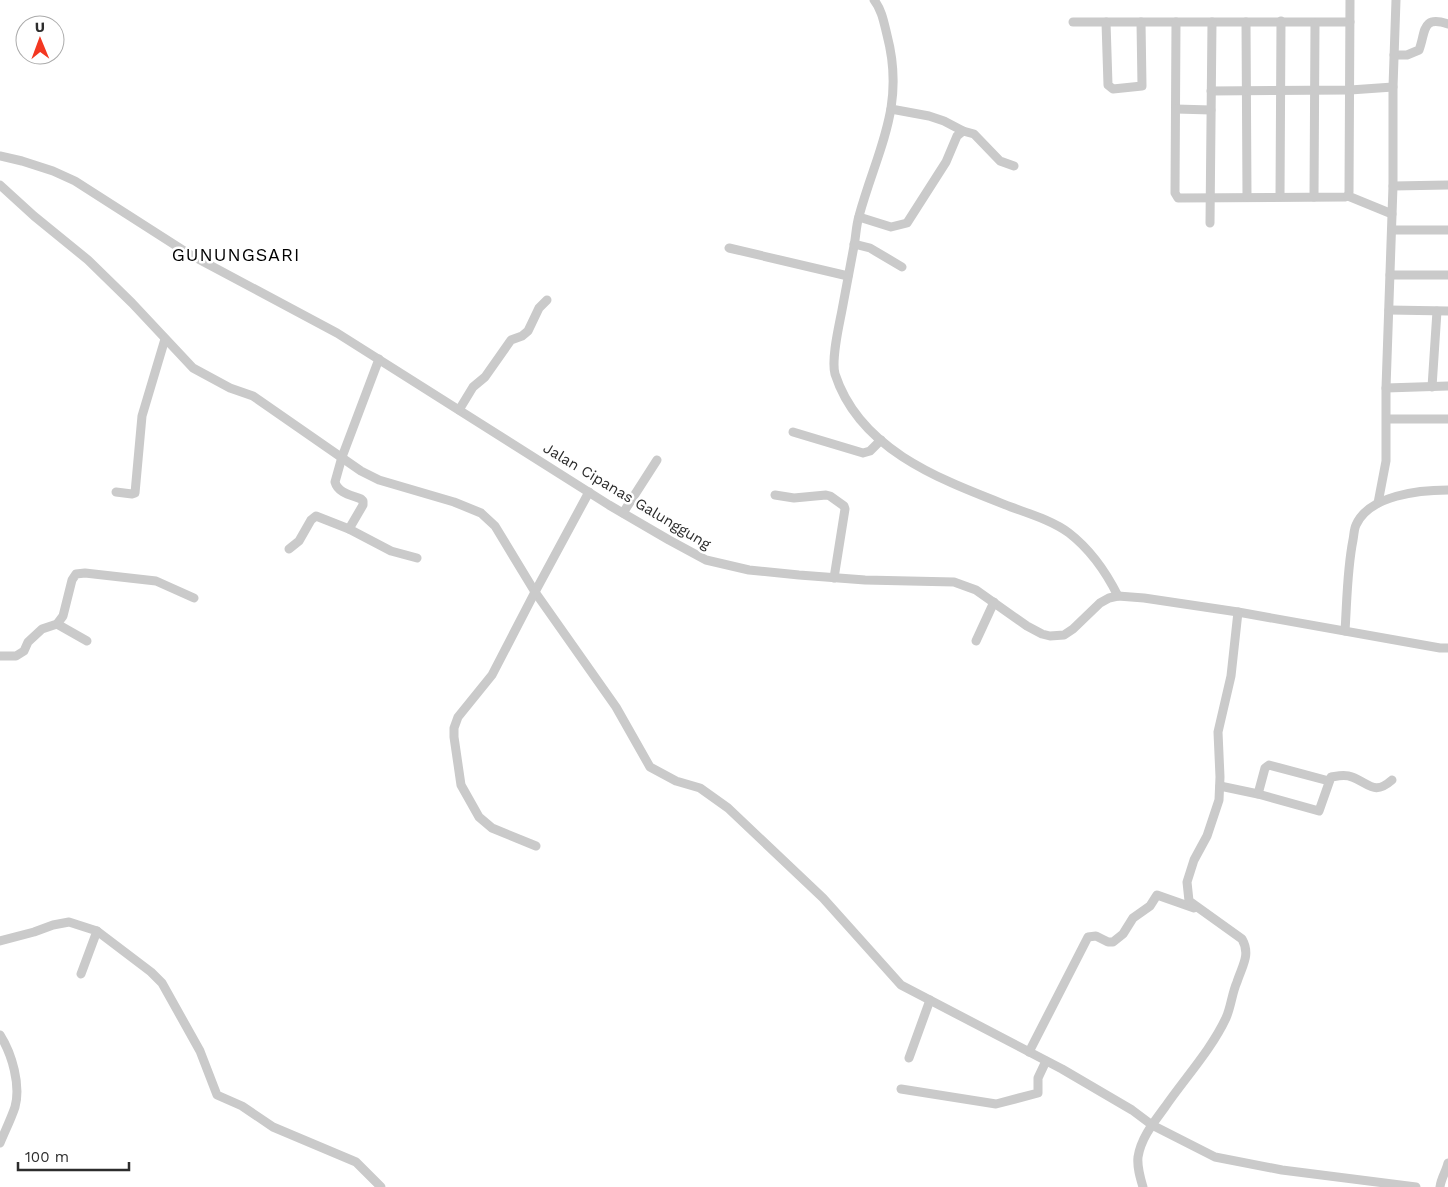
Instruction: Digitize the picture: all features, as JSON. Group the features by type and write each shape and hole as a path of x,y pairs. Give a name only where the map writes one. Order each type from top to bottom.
{"street":[{"path":"874,0 880,7 894,60 892,109 878,160 858,217 836,345 834,371 843,394 861,423 898,455 951,483 1051,523 1068,532 1096,559 1108,576 1118,596 1238,612 1448,648"},
{"path":"1348,196 1350,0"},
{"path":"1378,503 1386,461 1386,388 1392,230 1396,0"},
{"path":"1280,196 1281,21"},
{"path":"1394,55 1407,55 1419,50 1424,27 1427,24 1436,21 1448,24"},
{"path":"1073,22 1350,22"},
{"path":"1106,22 1108,86 1113,89 1142,86 1141,22"},
{"path":"1176,22 1176,196 1180,198 1348,196 1392,214"},
{"path":"1210,223 1212,22"},
{"path":"1246,22 1247,197"},
{"path":"1314,197 1315,23"},
{"path":"1211,91 1350,90 1393,87"},
{"path":"892,109 937,118 963,131 974,134 1000,161 1014,166"},
{"path":"1176,110 1211,110"},
{"path":"858,217 891,228 907,224 946,162 957,136 963,131"},
{"name":"Jalan Cipanas Galunggung","path":"0,156 37,166 74,181 189,254 336,333 623,513 706,560 749,570 834,573 865,580 954,582 976,590 1027,626 1050,636 1064,634 1073,629 1100,603 1118,596"},
{"path":"0,185 34,216 88,260 194,368 230,388 253,396 361,471 379,480 454,502 481,514 495,526 535,592 616,707 650,767 676,781 700,788 728,808 823,898 901,985 1046,1061 1132,1110 1152,1125 1215,1157 1282,1170 1416,1187"},
{"path":"1393,186 1448,185"},
{"path":"1392,230 1448,230"},
{"path":"854,244 870,248 902,268"},
{"path":"729,248 848,276"},
{"path":"1390,275 1448,275"},
{"path":"459,410 473,388 485,377 511,340 522,336 528,330 539,308 547,300"},
{"path":"1389,310 1448,310"},
{"path":"1432,387 1437,311"},
{"path":"116,492 135,493 142,416 165,339"},
{"path":"349,529 363,501 361,498 340,490 336,486 335,478 379,359"},
{"path":"1386,388 1448,386"},
{"path":"1387,419 1448,419"},
{"path":"793,432 863,453 870,451 881,440"},
{"path":"623,513 657,460"},
{"path":"1345,631 1350,553 1356,525 1363,515 1378,503 1411,493 1448,490"},
{"path":"536,846 492,828 479,817 461,786 454,733 458,717 492,675 589,492"},
{"path":"775,495 794,498 828,495 844,506 834,573"},
{"path":"289,549 299,541 311,520 316,516 349,529 390,551 417,558"},
{"path":"0,656 16,656 24,652 28,642 42,629 57,624 62,616 74,575 80,573 156,581 194,598"},
{"path":"976,641 994,602"},
{"path":"1143,1187 1138,1171 1140,1147 1152,1125 1208,1047 1226,1018 1236,984 1247,957 1245,943 1242,939 1189,901 1187,882 1194,860 1207,836 1219,800 1218,732 1231,676 1238,612"},
{"path":"57,624 87,640"},
{"path":"1258,794 1265,768 1269,765 1329,780"},
{"path":"1220,786 1258,794 1319,811 1329,780 1333,776 1344,775 1377,789 1384,787 1392,780"},
{"path":"1029,1052 1088,937 1096,936 1108,942 1113,942 1123,934 1133,918 1150,906 1157,895 1201,910"},
{"path":"0,941 69,922 97,931 151,972 162,983 200,1051 217,1095 242,1106 273,1127 356,1162 381,1187"},
{"path":"81,974 97,931"},
{"path":"909,1058 930,1000"},
{"path":"0,1035 10,1054 16,1083 16,1105 0,1144"},
{"path":"901,1089 946,1095 988,1104 1002,1103 1038,1093 1038,1078 1046,1061"},
{"path":"1440,1183 1448,1163"}],"district":[{"name":"GUNUNGSARI","path":"236,255"}]}
